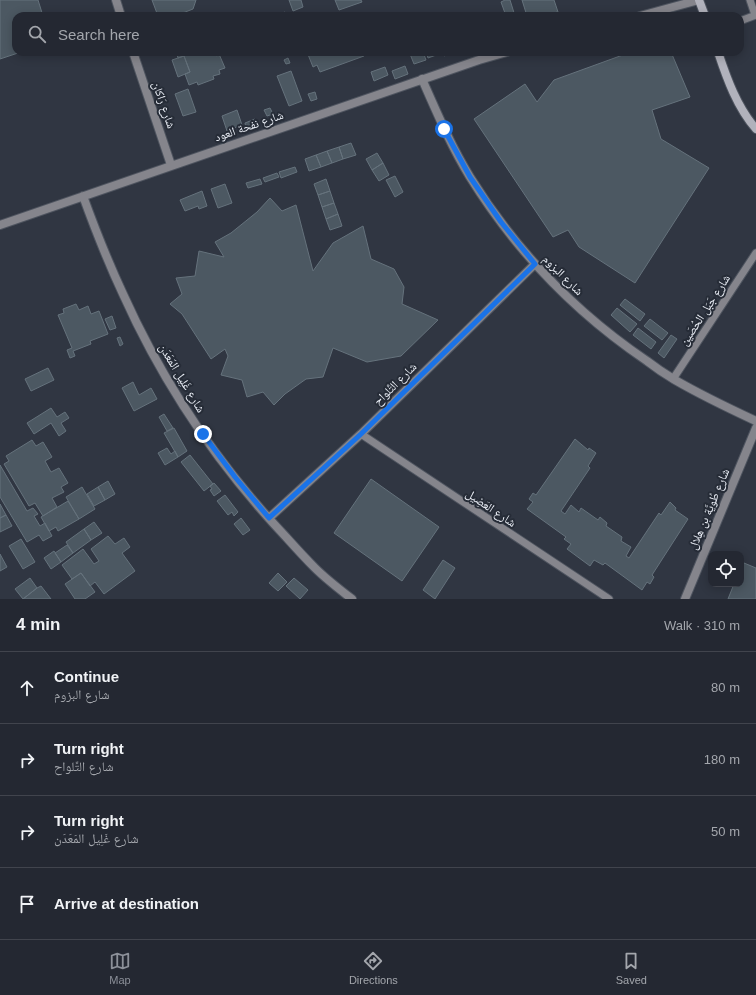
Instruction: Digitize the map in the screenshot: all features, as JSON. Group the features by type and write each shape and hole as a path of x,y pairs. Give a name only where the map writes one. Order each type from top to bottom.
{"street":[{"path":"116,0 120,12"},
{"path":"655,12 699,0 704,12"},
{"name":"شارع رَاكان","path":"134,56 171,166"},
{"name":"شارع نفحة العود","path":"0,225 422,79 493,56"},
{"path":"720,56 737,100 756,129"},
{"name":"شارع البزوم","path":"422,79 444,129 470,177 501,222 535,264 572,302 621,344 673,379 715,402 756,420"},
{"name":"شارع غَلِيل المَعَدَن","path":"83,196 123,295 154,356 203,434 235,477 269,518 315,567 352,599"},
{"name":"شارع التِّلواح","path":"269,518 361,434 535,264"},
{"name":"شارع طُويَّة بن هِلال","path":"685,599 756,428"}],"lane":[{"path":"744,19 756,15 750,0"},
{"name":"شارع جَبَل الحُصَين","path":"673,379 756,253"},
{"name":"شارع العَضِيل","path":"361,434 609,599"}],"building":[{"path":"0,0 38,0 42,12 12,12 12,55 0,59"},
{"path":"152,0 196,0 193,9 185,12 156,12"},
{"path":"289,0 301,0 303,7 293,11"},
{"path":"335,0 361,0 362,2 339,10"},
{"path":"510,0 514,12 505,12 501,2"},
{"path":"522,0 554,0 558,12 526,12"},
{"path":"184,56 220,56 225,68 219,70 220,74 213,76 214,79 198,85 197,82 189,85 185,74 190,72"},
{"path":"184,56 190,72 178,77 172,60"},
{"path":"309,56 364,56 320,72 317,65 313,67"},
{"path":"411,56 424,56 426,60 414,64"},
{"path":"620,56 673,56 690,97 652,110 661,139 709,168 635,283 579,247 568,230 553,237 474,119 525,84 537,102 554,80"},
{"path":"288,58 290,63 286,64 284,60"},
{"path":"405,66 408,74 395,79 392,71"},
{"path":"385,67 388,75 374,81 371,72"},
{"path":"291,71 302,101 289,106 277,76"},
{"path":"188,89 196,112 183,116 175,94"},
{"path":"315,92 317,99 311,101 308,94"},
{"path":"270,108 273,114 267,116 264,110"},
{"path":"237,110 242,125 227,131 222,116"},
{"path":"255,119 256,124 246,128 245,123"},
{"path":"351,143 356,155 343,159 339,147"},
{"path":"339,147 343,159 332,163 327,151"},
{"path":"327,151 332,163 321,167 316,155"},
{"path":"377,153 383,163 372,170 366,159"},
{"path":"316,155 321,167 309,171 305,159"},
{"path":"383,163 389,175 379,181 372,170"},
{"path":"295,167 297,172 281,178 279,172"},
{"path":"277,173 279,177 265,182 263,178"},
{"path":"395,176 403,192 395,197 386,180"},
{"path":"260,179 262,184 248,188 246,183"},
{"path":"326,179 330,191 318,195 314,184"},
{"path":"225,184 232,203 218,208 211,189"},
{"path":"202,191 207,206 199,209 198,206 185,211 180,200"},
{"path":"330,191 334,203 322,207 318,195"},
{"path":"270,198 282,211 296,205 313,271 333,243 363,226 371,259 394,269 404,287 402,304 438,320 401,356 367,362 333,348 323,377 306,379 285,394 274,405 263,392 247,397 242,380 221,375 228,356 225,349 211,359 182,314 170,304 182,294 176,278 195,276 199,251 224,257 215,242 231,233 257,212"},
{"path":"334,203 338,214 326,219 322,207"},
{"path":"338,214 342,226 330,230 326,219"},
{"path":"625,299 645,314 640,321 620,305"},
{"path":"76,304 79,310 88,306 91,314 99,311 108,334 90,341 91,344 73,351 75,356 70,358 67,350 72,348 58,315 64,313 63,309"},
{"path":"617,308 637,324 630,332 611,315"},
{"path":"112,316 116,328 110,330 105,319"},
{"path":"650,319 668,333 662,340 644,326"},
{"path":"638,328 656,342 651,349 633,335"},
{"path":"671,335 677,339 664,358 658,353"},
{"path":"120,337 123,344 120,346 117,338"},
{"path":"48,368 54,380 31,391 25,379"},
{"path":"133,382 139,395 151,388 157,399 134,411 122,388"},
{"path":"51,408 57,417 65,412 69,418 61,423 66,431 59,436 51,423 34,434 27,423"},
{"path":"164,414 173,428 167,431 159,417"},
{"path":"174,428 187,451 178,457 164,433"},
{"path":"575,439 588,450 589,448 596,453 588,466 590,468 561,511 565,514 571,505 579,512 581,508 598,520 600,517 607,523 606,526 622,537 621,541 631,547 626,556 629,558 659,513 661,515 670,502 676,508 675,510 688,519 652,575 654,577 650,584 647,582 642,590 605,563 603,565 594,560 590,566 567,549 571,544 564,539 566,537 527,509 533,502 529,499 533,493 536,495"},
{"path":"32,440 36,446 43,442 52,457 45,461 51,472 59,468 68,483 61,487 64,492 52,498 57,507 43,516 35,503 29,506 4,464 9,461 6,456"},
{"path":"167,448 171,454 175,451 178,457 165,465 158,453"},
{"path":"190,455 213,484 204,491 181,462"},
{"path":"0,465 27,511 33,508 38,514 34,516 40,526 45,523 52,536 43,541 39,535 27,542 0,497"},
{"path":"371,479 439,527 402,581 334,533"},
{"path":"108,481 115,494 105,500 98,487"},
{"path":"214,483 221,491 214,496 210,490 212,489 210,486"},
{"path":"82,487 95,509 79,519 66,497"},
{"path":"98,487 105,500 94,506 87,494"},
{"path":"225,495 238,512 234,516 232,512 228,515 217,501"},
{"path":"68,501 79,519 58,531 56,527 49,531 41,517"},
{"path":"0,504 6,515 0,518"},
{"path":"6,515 12,526 0,532 0,518"},
{"path":"241,518 250,530 243,535 234,524"},
{"path":"94,522 102,533 91,540 84,529"},
{"path":"84,529 91,540 73,553 66,542"},
{"path":"108,536 115,544 124,538 130,547 122,553 135,571 104,594 95,582 90,586 81,573 72,579 62,565 83,549 94,564 99,561 91,549"},
{"path":"21,539 35,562 23,569 9,546"},
{"path":"67,545 73,553 61,562 55,553"},
{"path":"54,551 61,562 51,569 44,558"},
{"path":"0,554 7,567 0,571"},
{"path":"443,560 455,568 435,599 423,590"},
{"path":"744,563 756,568 756,599 728,599 733,587 744,587"},
{"path":"81,573 95,592 85,599 75,599 65,584"},
{"path":"278,573 287,582 278,591 269,583"},
{"path":"30,578 37,588 23,599 15,589"},
{"path":"294,578 308,590 300,599 286,586"},
{"path":"41,586 51,599 23,599 37,588"}],"route":[{"path":"203,434 235,477 269,518 361,434 535,264 501,222 470,177 444,129"}]}
